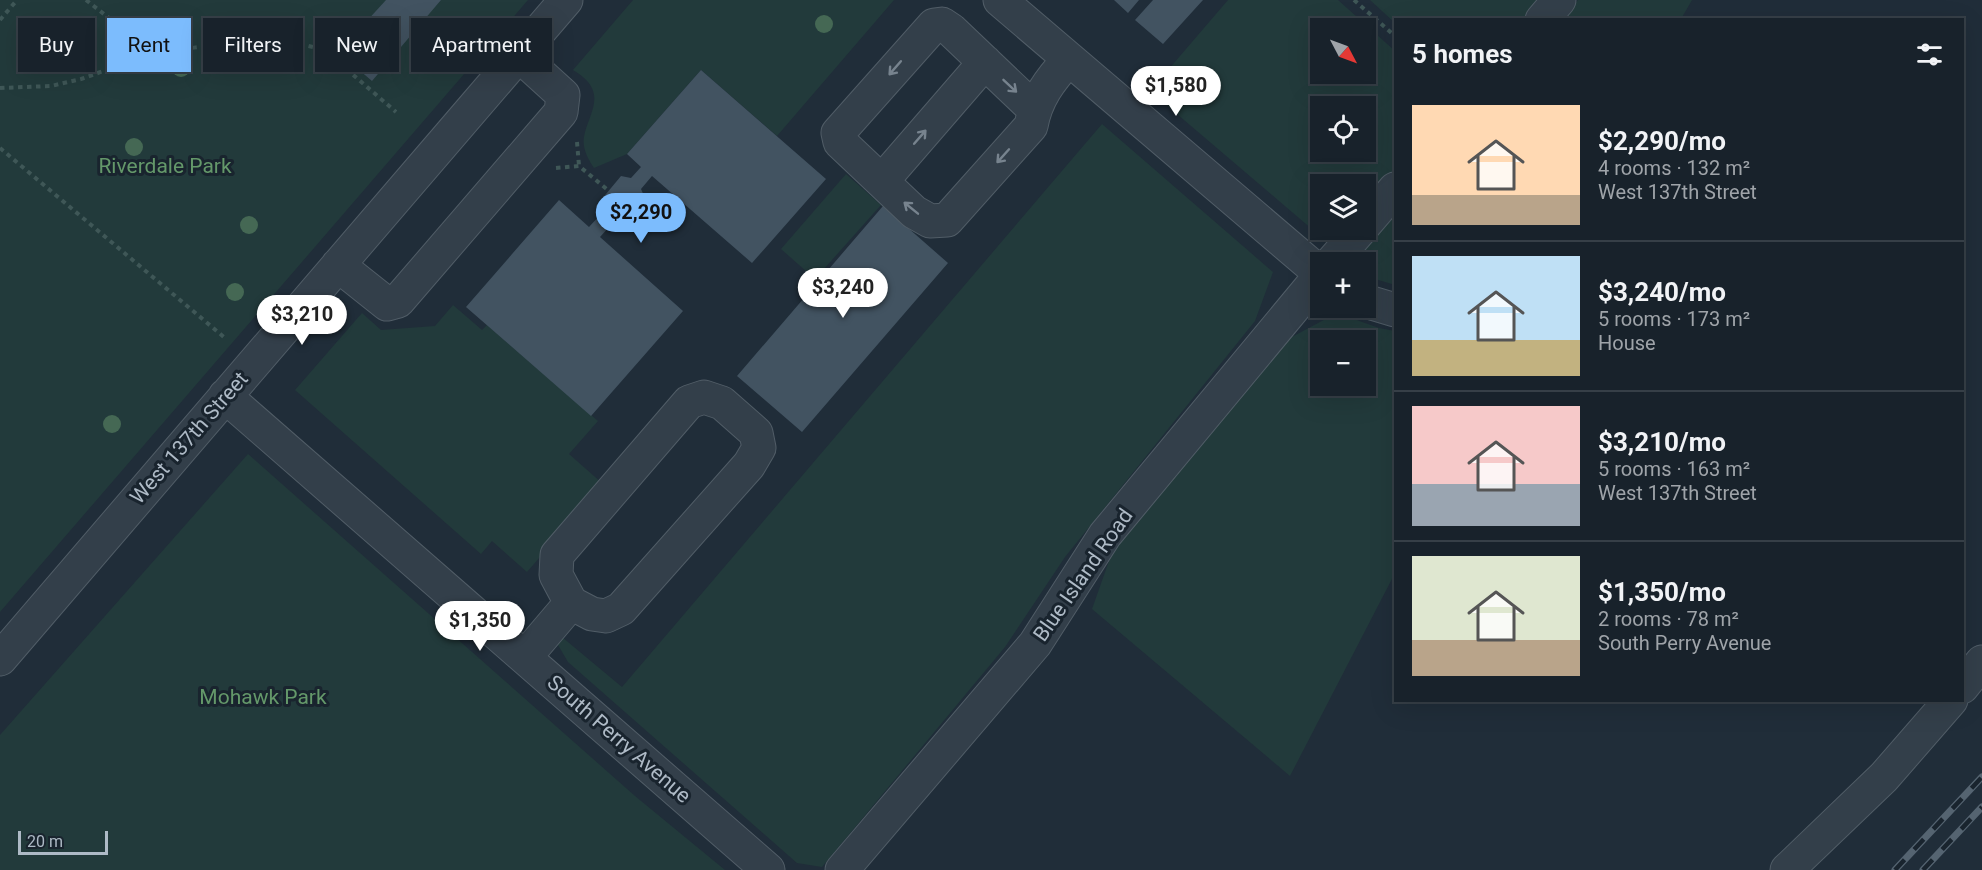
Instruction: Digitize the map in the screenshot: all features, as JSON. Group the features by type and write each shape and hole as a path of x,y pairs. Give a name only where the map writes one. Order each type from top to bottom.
{"street":[{"name":"West 137th Street","path":"551,18 566,0"},
{"path":"1000,0 1310,266"},
{"path":"1544,18 1559,0"},
{"path":"1034,109 942,24 934,25 838,133 840,142 914,212 930,221 947,220 1031,126 1034,109 1046,86 1069,59"},
{"path":"882,182 985,63"},
{"name":"West 137th Street","path":"0,659 505,72"},
{"path":"338,264 387,304 398,301 561,112 563,95 537,72"},
{"path":"1376,211 1394,190"},
{"path":"1341,252 1351,240"},
{"name":"Blue Island Road","path":"842,870 1035,644 1105,535 1310,287"},
{"path":"1376,305 1394,310"},
{"name":"South Perry Avenue","path":"225,396 768,870"},
{"path":"704,397 722,403 756,433 759,448 749,465 621,609 606,616 592,614 571,603 556,575 557,555 689,402 704,397"},
{"path":"525,657 571,603"},
{"path":"1964,685 1982,663"},
{"path":"1787,870 1884,777 1949,702"}],"path":[{"path":"0,18 17,0"},
{"path":"86,0 109,18"},
{"path":"1354,0 1394,35"},
{"path":"191,48 229,43 292,42 313,47 329,54 396,112"},
{"path":"0,88 51,86 107,70"},
{"path":"0,148 225,338"},
{"path":"579,166 609,191"}],"green space":[{"name":"Riverdale Park","path":"0,0 528,0 512,18 411,18 411,72 466,72 0,612"},
{"path":"633,0 894,0 777,136 701,70 627,154 594,168 586,153 584,141 593,109 594,96 588,82 573,70"},
{"path":"1228,0 1338,0 1358,18 1310,18 1310,84 1376,84 1376,34 1394,50 1394,176 1376,195 1376,174 1310,174 1310,227 1150,91"},
{"path":"1370,0 1541,0 1525,18 1394,18 1394,22"},
{"path":"1578,0 1692,0 1682,18 1563,18"},
{"path":"1102,124 1273,272 1255,321 1065,557 1005,647 822,867 797,863 568,662 558,645 562,637 622,687"},
{"path":"846,174 881,205 815,279 781,249"},
{"path":"1394,215 1394,285 1376,279 1376,252 1363,252 1373,240 1376,240 1376,237"},
{"path":"453,305 482,330 487,325 598,421 569,454 603,484 527,572 492,541 481,554 295,390 362,313 381,330 435,326"},
{"path":"1328,318 1351,318 1394,331 1394,575 1290,776 1092,609 1114,547 1288,339"},
{"name":"Mohawk Park","path":"248,454 635,796 725,870 0,870 0,735"}],"building":[{"path":"386,0 441,0 426,18 411,18 411,35 399,49 399,18 370,18"},
{"path":"1114,0 1139,0 1128,13"},
{"path":"1153,0 1203,0 1163,44 1135,20"},
{"path":"701,70 826,179 752,263 652,176 641,189 645,198 620,229 610,226 600,237 683,311 591,416 466,307 559,200 589,227 600,215 596,206 621,176 631,178 641,167 627,154"},
{"path":"362,72 380,72 372,81"},
{"path":"883,206 948,263 802,432 737,376"}],"railway":[{"path":"1895,870 1982,777"},
{"path":"1923,870 1982,807"}]}
